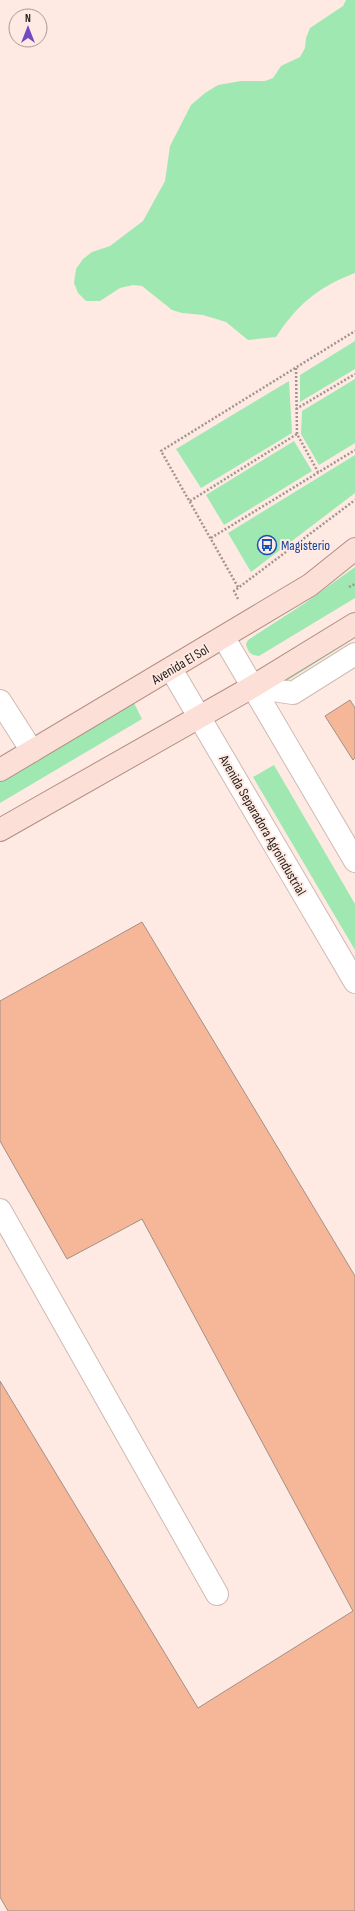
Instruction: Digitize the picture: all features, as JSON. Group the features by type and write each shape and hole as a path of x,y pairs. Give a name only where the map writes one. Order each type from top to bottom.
{"main road":[{"name":"Avenida El Sol","path":"0,770 224,638 310,585 355,549"},
{"path":"0,830 252,687 355,624"}],"street":[{"path":"224,638 355,861"},
{"path":"252,687 293,693 355,654"},
{"name":"Avenida Separadora Agroindustrial","path":"171,669 355,982"},
{"path":"0,701 32,751"},
{"path":"0,1210 217,1594"}],"path":[{"path":"238,588 161,451 355,331"},
{"path":"296,368 297,434 318,472"},
{"path":"296,409 355,374"},
{"path":"190,501 297,434"},
{"path":"211,538 355,450"},
{"path":"250,621 234,591 355,500"}],"green space":[{"path":"346,0 355,0 355,273 330,284 310,298 292,315 276,337 248,340 226,322 203,315 182,313 172,310 142,286 133,285 120,288 100,301 86,301 78,293 74,283 76,269 83,259 92,252 110,246 143,221 165,181 170,146 191,105 205,93 218,85 241,81 265,81 273,78 281,66 300,57 305,48 306,38 310,28 343,6"},
{"path":"355,341 355,369 300,402 300,375"},
{"path":"355,379 355,443 319,465 301,434 302,411"},
{"path":"289,381 292,433 201,488 176,449"},
{"path":"294,441 312,471 224,525 206,495"},
{"path":"355,455 355,493 251,572 228,533"},
{"path":"355,567 355,598 259,656 250,653 246,644 248,640 305,603"},
{"path":"355,632 355,638 282,684 279,679"},
{"path":"133,701 142,719 0,803 0,780"},
{"path":"274,765 355,904 355,950 253,777"}],"building":[{"path":"350,700 355,708 355,758 353,760 325,716"},
{"path":"142,922 355,1276 355,1911 8,1911 0,1897 0,1381 198,1708 353,1611 142,1219 67,1259 0,1141 0,1001"}],"place":[{"name":"Magisterio","path":"267,545"}]}
